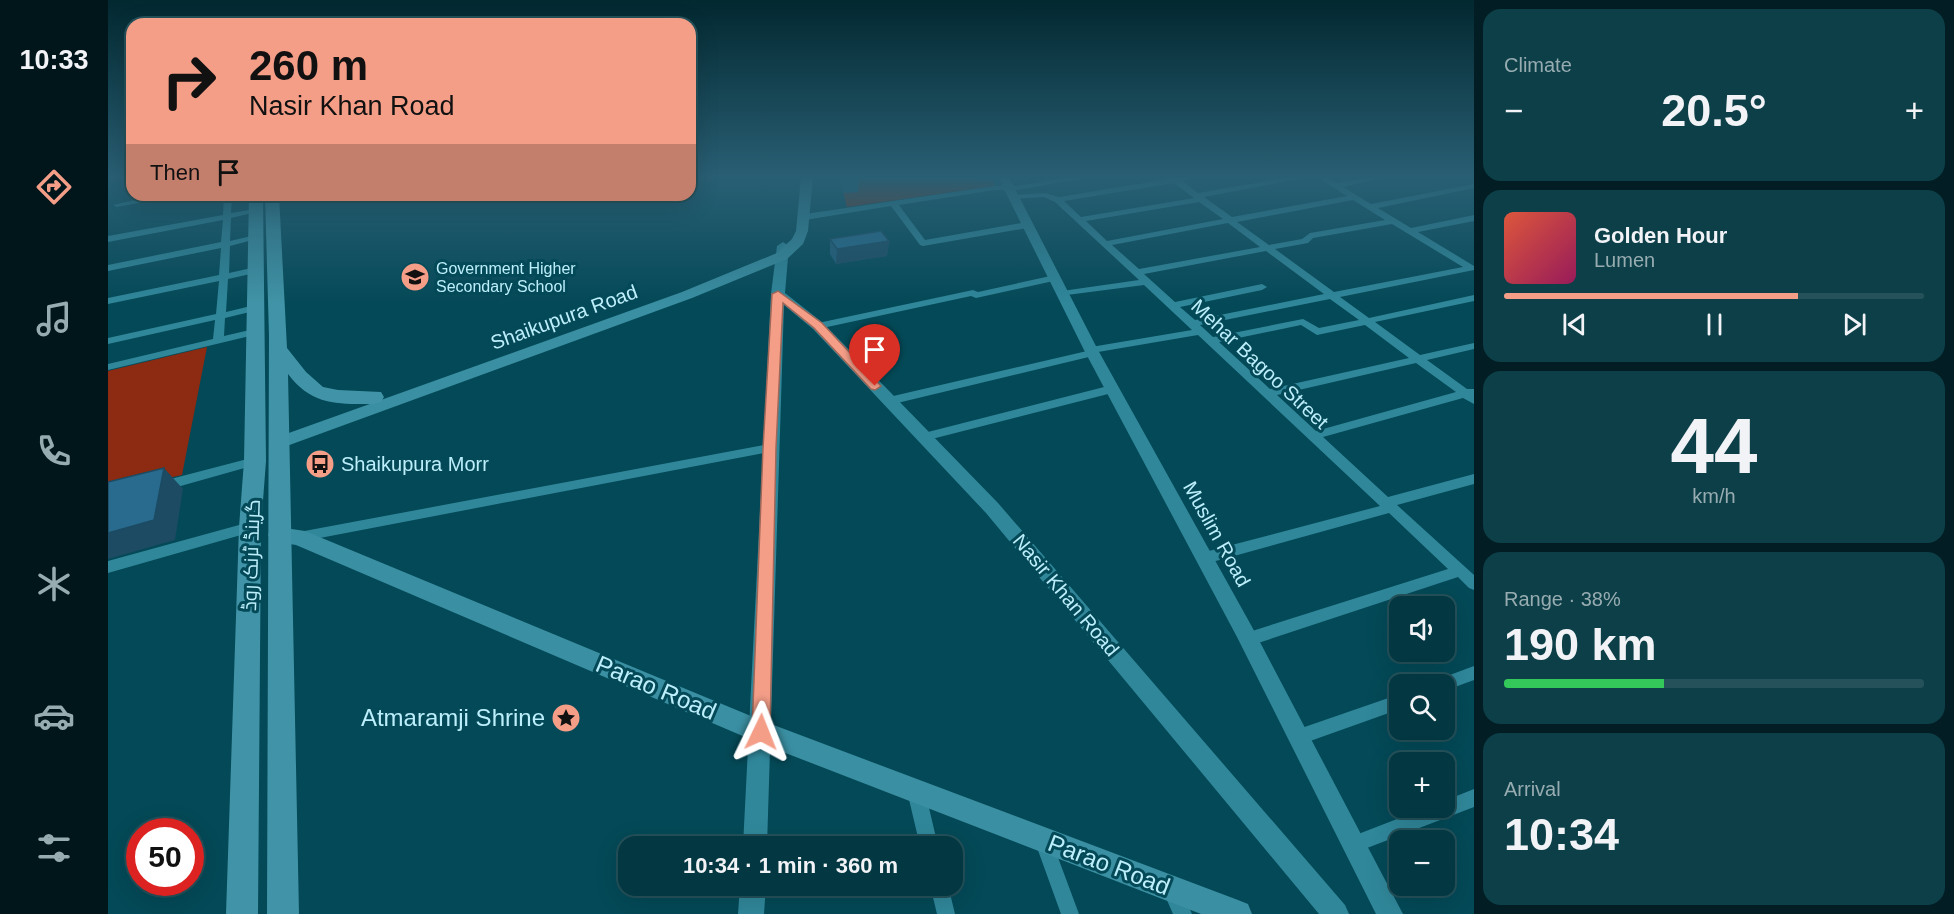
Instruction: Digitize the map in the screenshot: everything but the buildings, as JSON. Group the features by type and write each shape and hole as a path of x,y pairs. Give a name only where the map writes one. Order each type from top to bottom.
{"highway":[{"name":"گرینڈ ٹرنک روڈ","path":"242,914 250,527 255,461 254,337 258,220"},
{"name":"گرینڈ ٹرنک روڈ","path":"263,220 278,342 277,437 288,536 283,914"},
{"path":"254,337 278,342 306,386 319,395 344,398 374,397"}],"main road":[{"path":"783,251 794,231 795,220"},
{"name":"Shaikupura Road","path":"277,437 687,295 783,251 798,241 804,220"},
{"name":"Shaikupura Road","path":"277,437 374,397 783,251"},
{"name":"Parao Road","path":"288,536 761,732 1238,914"}],"street":[{"path":"108,240 213,220"},
{"path":"218,341 227,220"},
{"path":"905,220 923,243 1027,225"},
{"name":"Muslim Road","path":"1024,220 1092,352 1249,639 1390,914"},
{"name":"Mehar Bagoo Street","path":"1079,220 1474,584"},
{"path":"1104,244 1230,220 1471,395"},
{"path":"1408,231 1466,220"},
{"path":"1135,273 1305,241 1310,236 1392,221 1472,269"},
{"path":"108,268 256,238"},
{"path":"756,836 770,448 778,294 783,251"},
{"path":"889,401 1332,295 1472,269"},
{"path":"108,301 256,270"},
{"path":"818,326 973,293 976,295 1059,286 1144,282"},
{"path":"1171,306 1262,287"},
{"name":"Nasir Khan Road","path":"778,294 818,326 992,508 1336,914"},
{"path":"1209,341 1304,322 1317,332 1474,298"},
{"path":"108,341 255,308"},
{"path":"108,367 218,341 254,337"},
{"path":"1266,394 1474,346"},
{"path":"924,437 1112,389"},
{"path":"1312,436 1471,395"},
{"path":"288,536 770,448"},
{"path":"153,489 255,461"},
{"path":"1205,558 1474,479"},
{"path":"108,567 250,527"},
{"path":"1249,639 1460,571"},
{"path":"1455,680 1474,673"},
{"path":"1299,737 1389,704"},
{"path":"916,791 927,836"},
{"path":"1354,844 1474,798"},
{"path":"1043,840 1070,914"},
{"path":"1171,889 1183,914"},
{"path":"752,914 753,896"},
{"path":"942,896 946,914"}],"shaded area":[{"path":"207,347 182,475 120,489 108,485 108,371"}],"place":[{"name":"Government Higher Secondary School","path":"415,277"},
{"name":"Shaikupura Morr","path":"320,464"},
{"name":"Atmaramji Shrine","path":"566,718"}],"route":[{"path":"761,732 770,448 778,294 818,326 875,386"}]}
